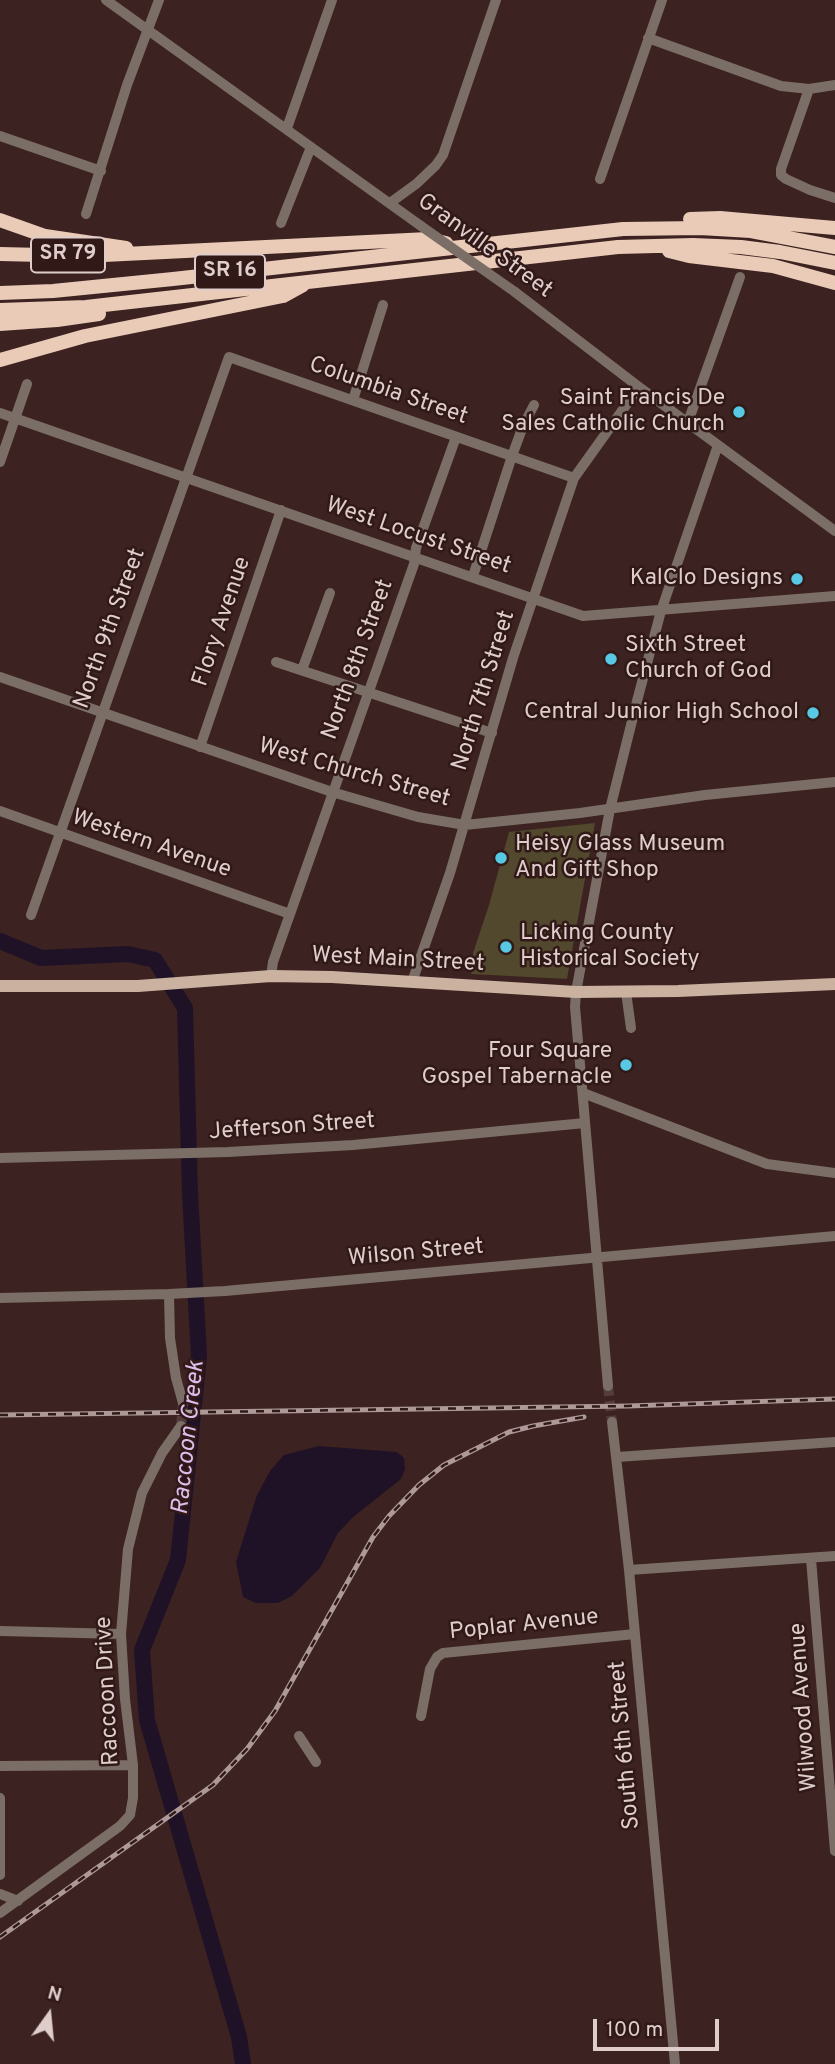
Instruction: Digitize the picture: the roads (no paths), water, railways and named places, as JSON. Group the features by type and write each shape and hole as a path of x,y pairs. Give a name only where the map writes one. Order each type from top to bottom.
{"highway":[{"path":"623,229 645,220 720,218 835,228"},
{"path":"0,220 45,236 120,246 136,253"},
{"name":"SR 16","path":"0,293 136,283 623,229 700,228 751,232 835,247"},
{"name":"SR 79","path":"0,254 84,256 428,239 459,246"},
{"path":"651,246 689,256 773,266 835,283"},
{"name":"SR 16","path":"0,310 86,307 568,252 651,246 741,247 835,263"},
{"path":"0,360 85,336 282,296 313,280"},
{"path":"0,324 96,316 132,302"}],"main road":[{"name":"West Main Street","path":"0,986 138,986 271,976 576,992 835,984"}],"street":[{"name":"Granville Street","path":"106,0 515,292 639,387 835,530"},
{"path":"86,214 146,30 159,0"},
{"path":"287,128 332,0"},
{"path":"390,203 416,184 443,155 496,0"},
{"path":"600,179 662,0"},
{"path":"648,38 781,86 810,89 835,85"},
{"path":"810,89 781,169 782,175 786,180 835,198"},
{"path":"0,136 100,171"},
{"path":"281,223 311,147"},
{"path":"688,422 740,277"},
{"path":"353,400 383,304"},
{"name":"Columbia Street","path":"229,357 575,478"},
{"name":"North 9th Street","path":"32,915 229,357"},
{"path":"0,462 27,384"},
{"name":"North 7th Street","path":"412,982 465,825 513,658 575,478 639,387"},
{"path":"472,576 512,456 534,405"},
{"name":"West Locust Street","path":"0,413 583,616 835,596"},
{"name":"North 8th Street","path":"271,976 272,962 456,437"},
{"path":"608,1386 575,1007 576,992 610,809 660,611 718,445"},
{"name":"Flory Avenue","path":"200,747 282,510"},
{"path":"302,670 330,593"},
{"path":"276,662 492,733"},
{"name":"West Church Street","path":"0,677 332,792 418,817 465,825 835,782"},
{"name":"Western Avenue","path":"0,811 290,914"},
{"path":"626,992 631,1028"},
{"path":"583,1093 767,1164 835,1173"},
{"name":"Jefferson Street","path":"0,1158 228,1152 353,1144 585,1123"},
{"name":"Wilson Street","path":"0,1297 181,1294 835,1236"},
{"path":"169,1294 170,1338 183,1403"},
{"name":"South 6th Street","path":"612,1422 629,1570 675,2064"},
{"name":"Raccoon Drive","path":"18,1901 131,1815 134,1798 133,1765 121,1633 128,1549 137,1509 153,1468 181,1426"},
{"path":"617,1457 835,1442"},
{"path":"629,1570 835,1556"},
{"name":"Wilwood Avenue","path":"811,1559 835,1852"},
{"path":"0,1631 121,1633"},
{"name":"Poplar Avenue","path":"421,1716 430,1669 437,1657 443,1653 635,1634"},
{"path":"299,1736 316,1762"},
{"path":"0,1766 133,1765"},
{"path":"0,1798 0,1875"},
{"path":"0,1894 18,1901"},
{"path":"0,1913 18,1901"}],"waterway":[{"name":"Raccoon Creek","path":"0,941 41,958 128,954 155,960 185,1008 190,1194 199,1356 178,1560 142,1650 147,1720 239,2037 243,2064"}],"tunnel":[{"path":"608,1386 612,1422"},
{"path":"181,1426 183,1403"}],"railway":[{"path":"0,1415 628,1406 835,1399"},
{"path":"0,1937 213,1785 247,1749 275,1711 373,1537 419,1485 444,1465 509,1432 584,1417"}],"place":[{"name":"Saint Francis De Sales Catholic Church","path":"739,412"},
{"name":"KalClo Designs","path":"797,579"},
{"name":"Sixth Street Church of God","path":"611,659"},
{"name":"Central Junior High School","path":"813,713"},
{"name":"Heisy Glass Museum And Gift Shop","path":"501,858"},
{"name":"Licking County Historical Society","path":"506,947"},
{"name":"Four Square Gospel Tabernacle","path":"626,1065"}]}
